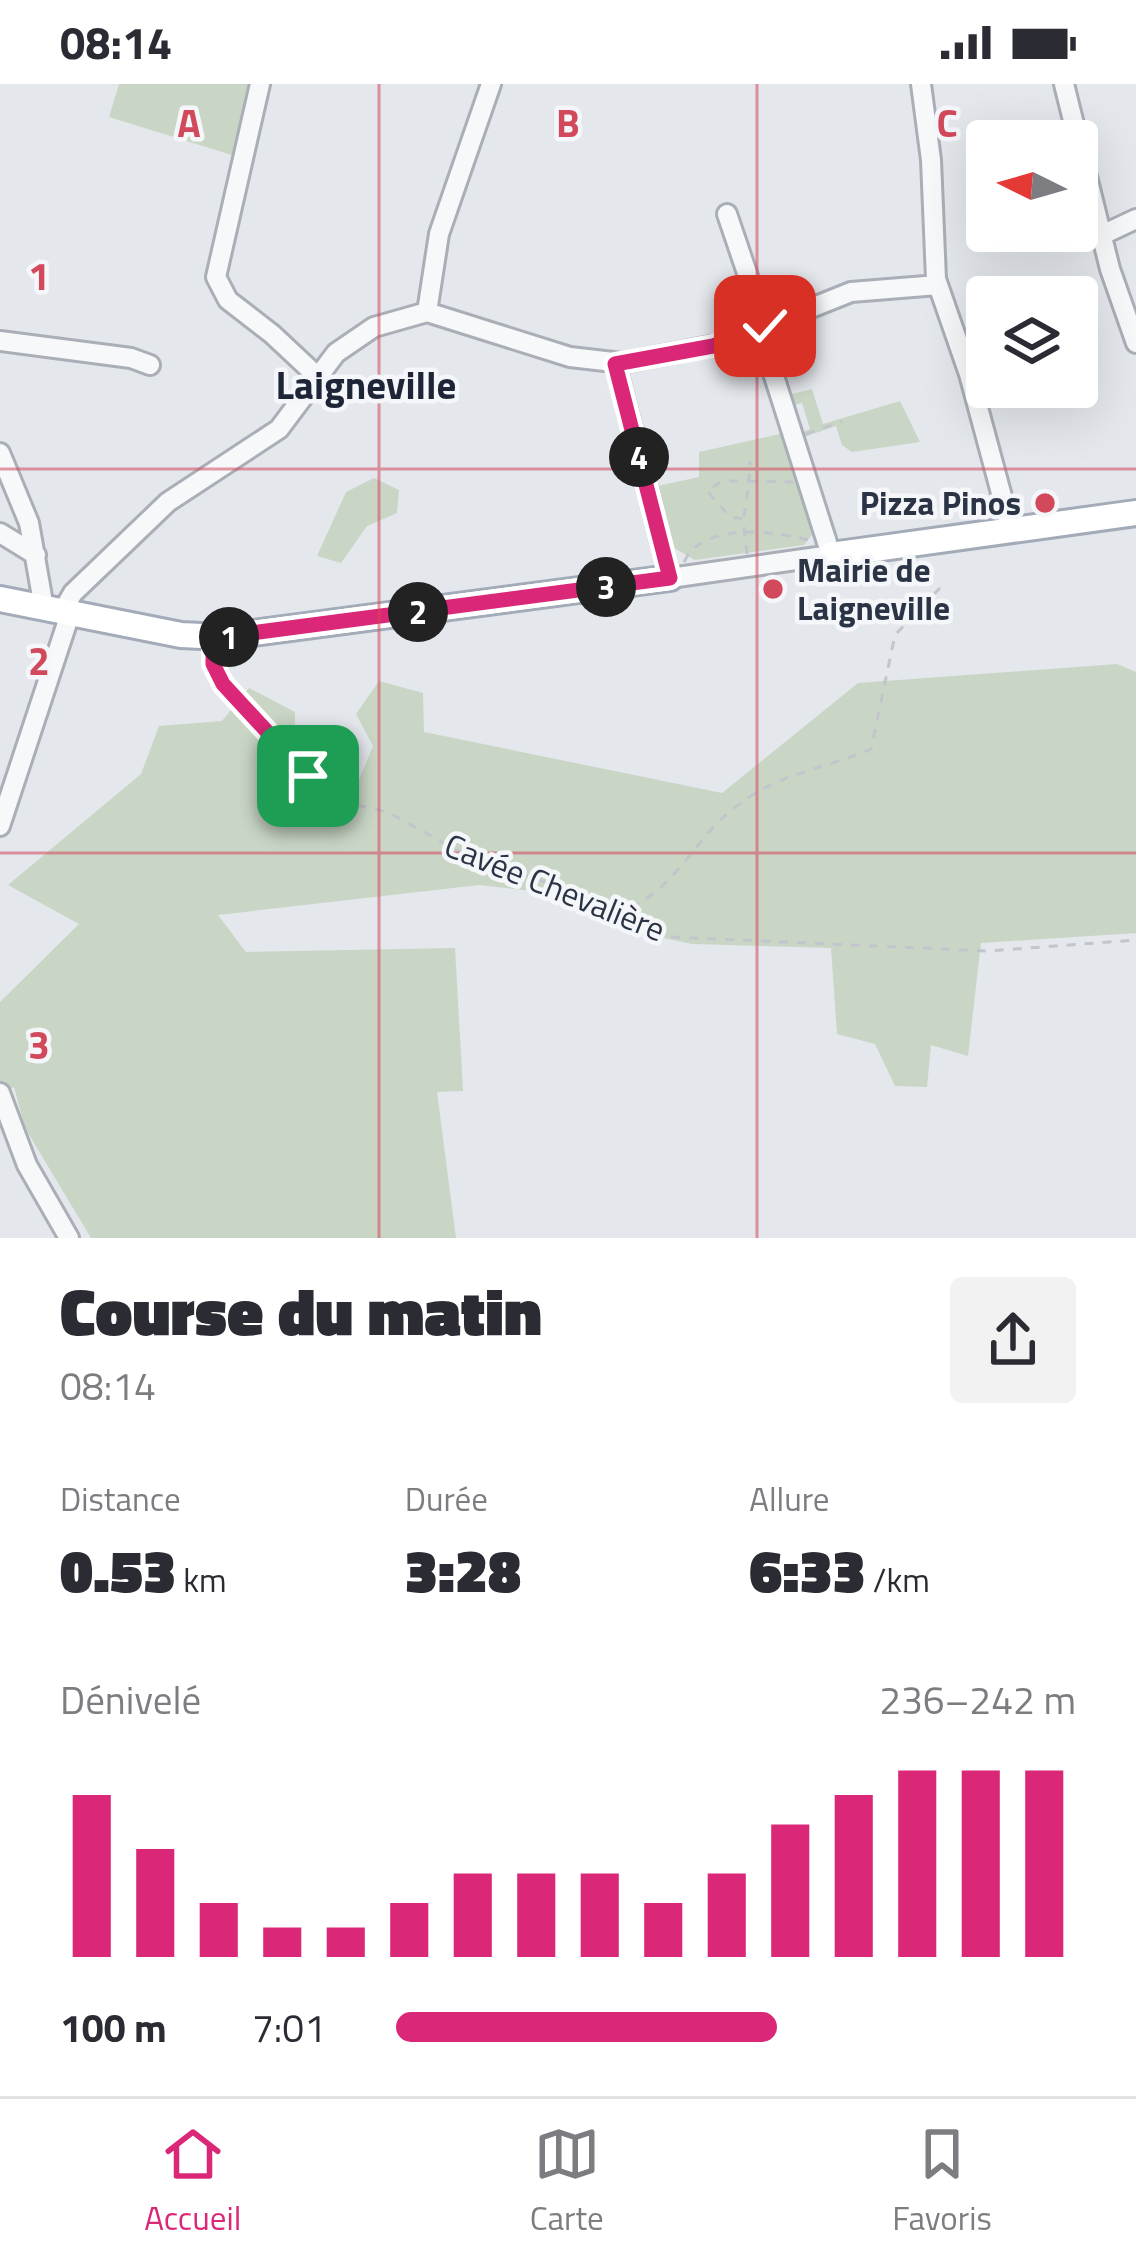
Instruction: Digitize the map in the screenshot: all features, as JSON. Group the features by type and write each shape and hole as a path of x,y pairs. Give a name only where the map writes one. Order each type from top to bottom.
{"main road":[{"path":"829,550 1136,513"},
{"path":"0,599 213,638 678,577"}],"street":[{"path":"260,84 216,277 228,300 278,338 319,378"},
{"path":"427,312 439,234 491,84"},
{"path":"921,84 938,285 969,374 1011,530"},
{"path":"1064,84 1102,236 1136,343"},
{"path":"615,364 678,577 829,550 727,214"},
{"path":"1102,236 1136,220"},
{"path":"0,826 59,611 168,502 274,433 336,353 362,332 427,312 560,355 615,364 713,346 850,292 938,285"},
{"path":"0,341 131,358 150,365"},
{"path":"0,453 27,515 36,555 59,611"},
{"path":"0,533 36,555"},
{"path":"0,1094 28,1165 69,1238"}],"path":[{"path":"793,439 842,422"},
{"path":"747,554 743,519 750,461"},
{"path":"743,519 730,518 707,491 722,481 807,482"},
{"path":"678,577 689,552 745,531 781,532 829,550"},
{"path":"614,918 656,891 718,823 761,790 785,776 838,764 871,749 895,635 940,588"},
{"name":"Cavée Chevalière","path":"213,638 213,664 223,684 308,776 347,803 388,812 466,856 557,886 614,918 670,937 988,951 1136,940"}],"green space":[{"path":"119,84 253,84 235,156 109,117"},
{"path":"812,389 823,424 900,401 920,442 852,452 842,445 836,426 801,438 800,433 810,429 802,403 791,406 788,395"},
{"path":"784,433 815,531 804,545 695,560 669,545 653,487 699,477 699,452"},
{"path":"374,478 399,490 397,513 367,526 341,563 317,556 346,492"},
{"path":"1117,664 1136,672 1136,933 981,943 968,1056 931,1045 927,1087 895,1086 875,1044 837,1034 831,948 692,944 621,929 560,894 479,885 218,915 246,952 455,948 463,1091 437,1092 456,1238 91,1238 25,1128 14,1087 0,1096 0,1002 79,924 8,885 141,774 159,726 222,721 249,688 295,712 294,776 358,782 373,746 356,714 379,681 423,693 424,732 722,793 858,683"}],"place":[{"name":"Pizza Pinos","path":"1045,503"},
{"name":"Mairie de Laigneville","path":"773,589"}],"district":[{"name":"Laigneville","path":"366,385"}],"route":[{"path":"308,776 223,684 213,664 213,638 670,578 615,364 713,346 765,326"}]}
